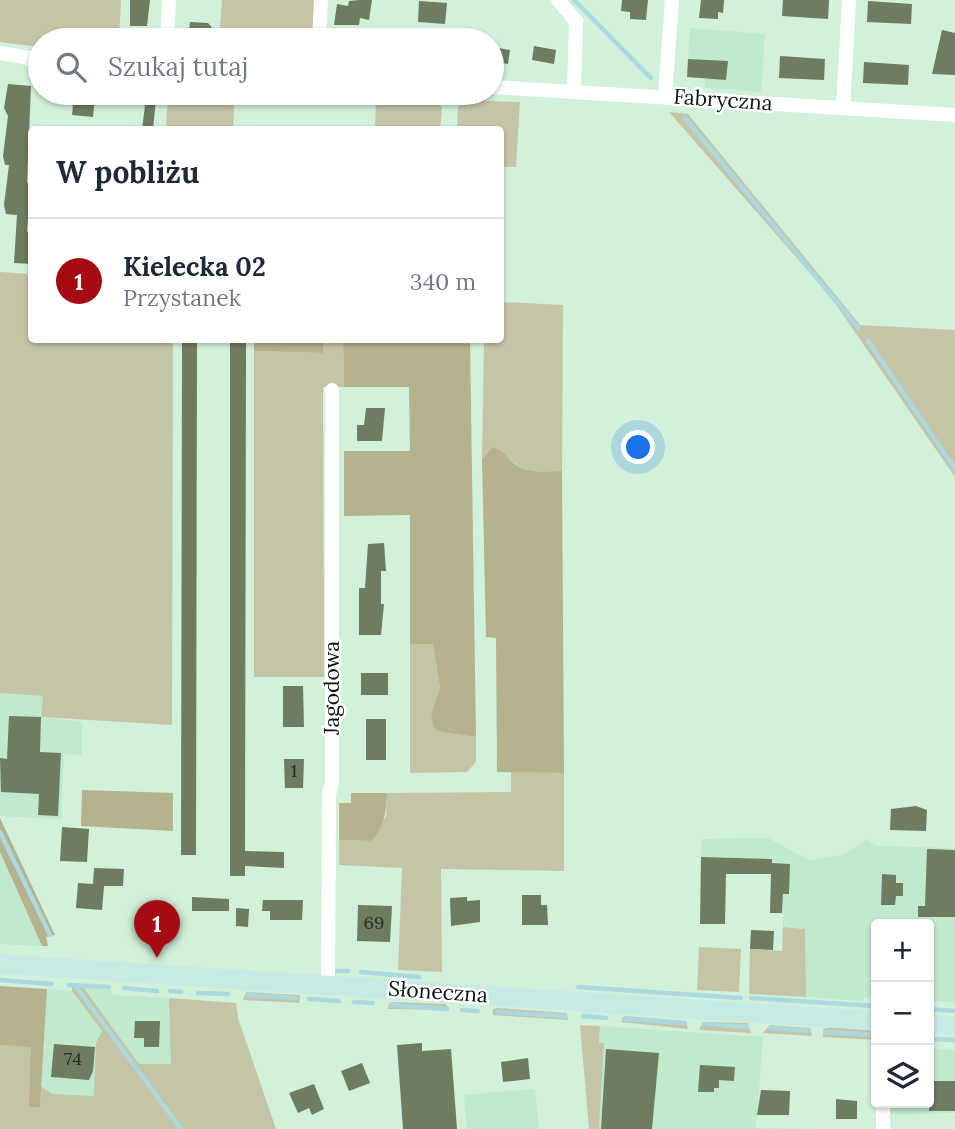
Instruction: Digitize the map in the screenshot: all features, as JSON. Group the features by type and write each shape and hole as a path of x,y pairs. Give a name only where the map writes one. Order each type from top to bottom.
{"main road":[{"name":"Słoneczna","path":"0,964 871,1021"},
{"path":"934,1024 955,1026"}],"street":[{"path":"168,28 169,0"},
{"path":"320,28 321,0"},
{"path":"558,0 576,20 573,89"},
{"path":"665,96 671,0"},
{"path":"843,108 849,0"},
{"path":"0,53 28,58"},
{"name":"Fabryczna","path":"504,87 573,89 955,115"},
{"name":"Jagodowa","path":"328,985 329,795 332,782 332,390"},
{"path":"883,1108 883,1129"}],"shaded area":[{"path":"0,0 121,0 120,28 28,28 28,46 0,42"},
{"path":"222,0 316,0 314,28 220,28"},
{"path":"690,28 765,34 761,92 705,88 705,78 687,77"},
{"path":"520,102 516,167 504,167 504,126 457,126 458,107"},
{"path":"168,105 234,105 233,126 166,126"},
{"path":"376,105 442,107 440,126 375,126"},
{"path":"669,112 688,114 860,325 955,330 955,477 830,296"},
{"path":"0,272 28,274 28,343 173,343 172,725 41,717 43,696 0,693"},
{"path":"504,302 563,305 562,471 526,469 493,448 482,459 484,343 504,343"},
{"path":"254,343 323,343 323,353 254,351"},
{"path":"323,343 343,343 344,387 323,387 324,677 254,677 254,351 323,353"},
{"path":"343,343 470,343 476,737 440,732 434,728 431,714 440,688 433,644 410,644 410,515 344,516 344,451 410,451 409,387 344,387"},
{"path":"493,447 520,467 538,471 562,471 564,773 497,772 496,638 486,637 482,459"},
{"path":"433,643 440,688 431,714 440,732 476,737 476,762 467,772 410,773 410,644"},
{"path":"0,693 44,696 42,717 82,722 82,755 64,754 61,819 0,816"},
{"path":"511,772 564,773 564,871 441,869 442,972 398,970 402,868 339,865 339,840 371,841 386,816 387,793 511,792"},
{"path":"82,790 173,793 173,831 81,826"},
{"path":"351,793 387,793 382,824 371,841 339,840 339,803 351,803"},
{"path":"0,818 55,935 46,937 48,946 42,946 0,852"},
{"path":"768,838 809,860 843,855 867,839 876,846 955,848 955,1002 934,1001 934,919 871,919 871,998 865,997 863,1001 806,997 805,929 783,927 783,894 789,893 790,864 772,863 771,859 701,857 702,839"},
{"path":"0,852 42,946 0,944"},
{"path":"783,927 805,929 806,997 749,994 750,949 782,951"},
{"path":"699,947 741,949 739,992 697,990"},
{"path":"0,986 47,989 40,1107 29,1107 31,1047 0,1045"},
{"path":"72,987 83,987 139,1064 171,1064 169,998 236,1003 238,1018 276,1129 0,1129 0,1045 32,1046 40,1107 41,1086 52,1094 94,1096 96,1043 102,1031 72,991"},
{"path":"83,987 111,989 113,995 169,998 172,1065 139,1064"},
{"path":"47,989 72,991 167,1118 40,1107"},
{"path":"246,992 300,997 299,1003 243,1000"},
{"path":"389,1003 446,1004 450,1010 388,1009"},
{"path":"493,1009 567,1013 568,1020 493,1015"},
{"path":"625,1016 686,1021 688,1029 621,1022"},
{"path":"703,1022 747,1023 751,1033 699,1030"},
{"path":"580,1025 600,1026 599,1043 604,1043 599,1129 589,1129"},
{"path":"770,1025 810,1028 812,1036 763,1033"},
{"path":"600,1026 763,1037 756,1128 812,1129 599,1129 604,1044 599,1043"},
{"path":"833,1027 868,1030 871,1031 871,1040 823,1037 823,1029"},
{"path":"934,1048 955,1050 955,1113 890,1114 889,1108 934,1108"},
{"path":"535,1089 539,1129 467,1129 464,1095"}],"building":[{"path":"130,0 150,0 147,26 130,26"},
{"path":"372,0 369,20 360,18 359,25 334,25 337,4 348,6 349,1"},
{"path":"622,0 648,0 646,20 630,19 630,12 621,11"},
{"path":"701,0 724,0 723,13 718,12 718,19 699,18"},
{"path":"783,0 829,0 828,19 782,16"},
{"path":"419,1 447,3 445,24 418,22"},
{"path":"868,1 912,4 911,24 867,22"},
{"path":"190,22 208,23 212,28 189,28"},
{"path":"942,30 955,33 955,75 932,74"},
{"path":"534,46 556,50 554,64 532,60"},
{"path":"504,49 510,50 508,64 504,63"},
{"path":"780,56 825,59 824,80 779,78"},
{"path":"688,59 728,61 726,80 687,77"},
{"path":"864,62 909,65 908,85 863,83"},
{"path":"8,84 28,86 28,105 30,105 27,183 28,264 14,263 17,215 6,214 4,205 9,165 5,165 3,156 8,116 4,108"},
{"path":"73,105 94,105 93,117 72,115"},
{"path":"145,105 155,105 153,126 142,126"},
{"path":"182,343 197,343 196,855 181,855"},
{"path":"230,343 246,343 245,851 284,852 284,868 245,866 245,876 230,876"},
{"path":"366,408 385,408 382,441 357,441 357,425 364,425"},
{"path":"384,543 386,571 381,571 381,604 384,604 381,635 359,635 359,588 365,588 368,544"},
{"path":"361,673 388,673 388,695 361,695"},
{"path":"283,686 303,686 304,727 283,727"},
{"path":"9,716 41,717 40,752 61,753 58,816 38,815 39,794 1,792 0,758 7,759"},
{"path":"366,719 386,719 386,760 366,760"},
{"path":"284,759 304,759 303,788 285,788"},
{"path":"916,806 927,810 926,831 890,830 891,809"},
{"path":"62,827 89,829 87,862 60,861"},
{"path":"927,849 955,850 955,917 918,917 918,906 925,906"},
{"path":"701,857 772,859 772,863 790,864 789,894 783,894 782,913 770,913 771,874 726,874 725,924 700,924"},
{"path":"94,868 124,869 123,886 104,886 102,910 76,908 78,883 93,884"},
{"path":"882,874 896,875 896,883 903,883 903,896 896,896 895,905 881,905"},
{"path":"522,895 541,895 541,905 547,905 548,925 522,925"},
{"path":"192,897 229,899 229,911 192,911"},
{"path":"467,897 467,901 480,900 480,922 451,926 450,898"},
{"path":"263,900 303,900 302,920 270,920 270,911 262,911"},
{"path":"358,905 392,906 390,942 357,941"},
{"path":"236,908 249,909 248,927 236,926"},
{"path":"751,930 774,931 773,950 750,949"},
{"path":"135,1021 160,1021 159,1047 144,1047 144,1038 134,1038"},
{"path":"422,1043 422,1051 451,1049 457,1129 403,1129 397,1045"},
{"path":"54,1044 95,1047 93,1071 89,1080 51,1077"},
{"path":"606,1049 659,1053 652,1129 601,1129"},
{"path":"528,1058 530,1079 503,1082 501,1062"},
{"path":"362,1063 370,1083 349,1091 341,1071"},
{"path":"700,1065 735,1067 734,1081 719,1080 719,1088 714,1088 714,1092 698,1092"},
{"path":"934,1081 955,1081 955,1111 929,1111 929,1108 934,1108"},
{"path":"314,1084 324,1109 312,1115 309,1108 298,1113 289,1093"},
{"path":"761,1090 790,1091 789,1115 757,1115"},
{"path":"836,1099 857,1101 857,1119 836,1119"}],"waterway":[{"path":"574,0 651,78"},
{"path":"685,118 858,328"},
{"path":"868,341 955,469"},
{"path":"0,832 50,935"},
{"path":"334,971 348,971"},
{"path":"361,972 419,977"},
{"path":"0,980 52,984"},
{"path":"69,985 109,987"},
{"path":"75,985 181,1129"},
{"path":"578,987 741,998"},
{"path":"124,988 157,991"},
{"path":"170,991 181,992"},
{"path":"198,993 228,994"},
{"path":"248,995 295,998"},
{"path":"751,998 871,1006"},
{"path":"309,999 339,1001"},
{"path":"354,1002 373,1003"},
{"path":"391,1005 447,1009"},
{"path":"934,1009 955,1011"},
{"path":"462,1010 478,1011"},
{"path":"497,1012 565,1016"},
{"path":"583,1016 606,1018"},
{"path":"624,1019 685,1023"},
{"path":"704,1024 747,1027"},
{"path":"770,1028 809,1031"},
{"path":"825,1032 871,1035"},
{"path":"934,1039 955,1040"}],"place":[{"name":"Kielecka 02","path":"157,958"}]}
